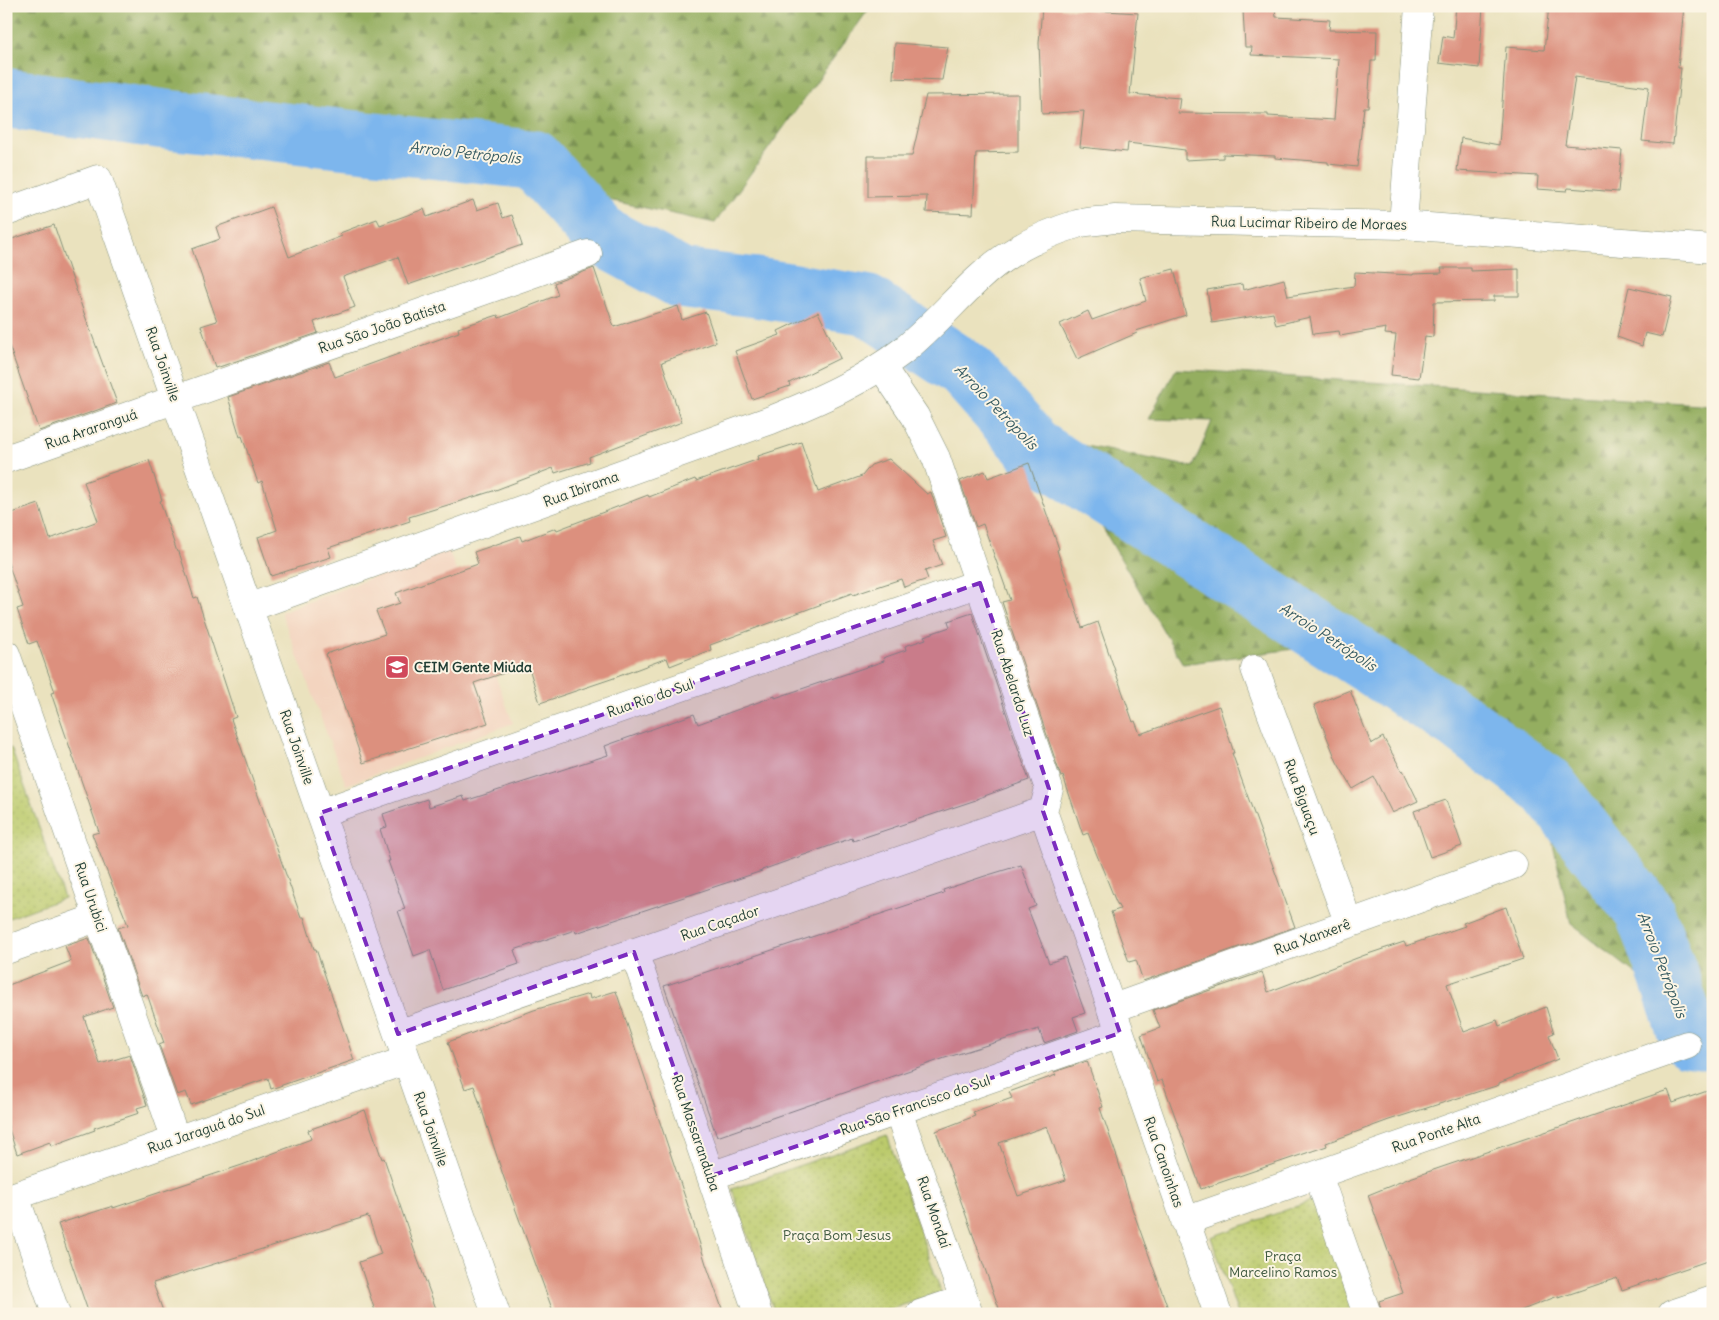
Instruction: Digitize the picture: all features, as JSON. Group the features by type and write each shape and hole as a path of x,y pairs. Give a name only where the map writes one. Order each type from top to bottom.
{"street":[{"path":"1403,224 1419,6"},
{"name":"Rua Joinville","path":"6,212 98,180 496,1314"},
{"name":"Rua Lucimar Ribeiro de Moraes","path":"905,349 979,277 1007,256 1041,237 1078,224 1114,219 1403,224 1713,249"},
{"name":"Rua São João Batista","path":"175,400 588,254"},
{"name":"Rua Ibirama","path":"248,608 771,420 848,386 905,349"},
{"name":"Rua Abelardo Luz","path":"881,366 915,416 936,458 1049,789 1042,811"},
{"name":"Rua Araranguá","path":"6,459 175,400"},
{"name":"Rua Rio do Sul","path":"320,813 980,583"},
{"name":"Rua Urubici","path":"6,654 18,723 99,917 176,1140"},
{"name":"Rua Biguaçu","path":"1255,669 1349,924"},
{"path":"1042,811 1116,1021"},
{"name":"Rua Caçador","path":"398,1034 1042,811"},
{"name":"Rua Xanxerê","path":"1116,1021 1349,924 1512,865"},
{"path":"6,950 99,917"},
{"name":"Rua Massaranduba","path":"634,952 758,1314"},
{"name":"Rua São Francisco do Sul","path":"711,1176 898,1110 1116,1021"},
{"name":"Rua Canoinhas","path":"1116,1021 1218,1314"},
{"name":"Rua Ponte Alta","path":"1185,1221 1687,1045"},
{"name":"Rua Jaraguá do Sul","path":"11,1197 407,1060"},
{"name":"Rua Mondaí","path":"898,1110 966,1306"},
{"path":"1318,1175 1367,1314"},
{"path":"11,1197 56,1314"},
{"path":"1672,1314 1713,1300"},
{"path":"920,1314 966,1306"}],"highlighted area":[{"path":"980,583 1049,789 1043,811 1120,1033 711,1176 634,952 398,1034 320,813"}],"shaded area":[{"name":"CEIM Gente Miúda","path":"448,549 513,723 346,785 281,612"}],"green space":[{"path":"6,6 871,6 715,223 6,70"},
{"path":"1176,369 1713,405 1713,1033 1571,924 1544,805 1308,647 1183,664 1050,439 1193,467 1212,421 1149,419"},
{"path":"11,748 64,898 6,919 6,749"},
{"name":"Praça Bom Jesus","path":"887,1135 941,1292 877,1314 775,1314 732,1189"},
{"name":"Praça Marcelino Ramos","path":"1314,1200 1354,1314 1238,1314 1211,1237"}],"building":[{"path":"1456,6 1483,6 1479,68 1439,63 1443,36 1453,38"},
{"path":"1549,6 1684,6 1678,68 1681,68 1673,144 1642,141 1649,87 1575,77 1565,145 1622,150 1618,192 1568,188 1567,191 1537,189 1538,176 1457,171 1461,138 1499,145 1506,47 1544,50"},
{"path":"1042,7 1138,13 1130,94 1180,98 1178,113 1268,114 1268,116 1334,120 1339,59 1251,55 1252,47 1245,47 1243,10 1275,8 1276,17 1330,20 1329,30 1377,31 1376,61 1371,61 1368,107 1364,107 1357,167 1328,164 1328,162 1275,158 1275,156 1223,154 1223,158 1185,160 1185,150 1128,143 1127,152 1080,147 1084,111 1042,114 1039,43"},
{"path":"895,43 948,47 942,80 893,78"},
{"path":"1018,94 1018,152 976,153 973,214 926,212 927,196 868,197 868,156 912,156 926,95"},
{"path":"473,200 477,210 498,203 503,218 512,215 522,245 408,285 398,257 343,277 355,307 314,322 318,333 215,367 201,326 217,321 192,249 220,239 216,227 271,207 289,257 342,236 340,233 377,219 380,225 424,209 427,217"},
{"path":"54,225 117,403 39,431 6,337 6,241"},
{"path":"594,268 614,327 678,306 682,320 706,312 716,342 662,362 682,422 589,457 590,462 555,473 553,468 493,491 409,517 410,521 328,548 331,557 271,576 258,537 277,530 262,481 258,483 242,436 240,437 228,397 329,362 335,377 459,332 458,328 498,315 499,318 558,295 554,283"},
{"path":"1441,268 1471,268 1471,271 1519,269 1519,296 1494,296 1494,301 1434,302 1433,337 1425,336 1419,378 1391,375 1396,335 1385,334 1386,328 1340,336 1339,331 1313,334 1310,317 1276,325 1273,313 1212,323 1207,290 1242,284 1243,290 1284,279 1288,296 1354,286 1355,272 1413,275 1442,273"},
{"path":"1174,269 1186,315 1136,331 1137,333 1077,359 1060,324 1088,311 1092,320 1146,301 1140,278"},
{"path":"1629,287 1672,297 1662,337 1645,333 1642,346 1617,337"},
{"path":"818,312 840,358 789,383 790,386 752,399 735,351 780,335 778,331"},
{"path":"801,442 818,492 862,476 871,465 889,459 927,494 931,492 946,537 933,541 942,565 925,571 928,579 904,587 901,579 853,595 852,593 710,645 711,650 670,666 667,658 540,703 528,665 474,683 488,723 363,763 326,654 385,634 376,611 400,603 396,593 478,564 474,552 520,536 522,541 556,528 557,530 648,495 649,497 695,479 696,481 759,459 758,456"},
{"path":"149,460 177,552 179,552 194,598 197,597 236,717 231,719 301,917 304,917 314,949 316,949 354,1060 271,1089 268,1078 191,1105 186,1092 177,1095 159,1045 164,1043 147,994 142,996 118,928 128,925 92,834 99,832 51,693 55,692 37,641 29,644 17,609 23,607 6,557 6,515 39,504 50,539 98,521 84,482"},
{"path":"1029,463 1059,549 1057,550 1082,628 1098,622 1133,722 1135,721 1140,734 1219,706 1234,753 1232,753 1295,927 1143,981 1136,960 1129,962 1111,912 1120,909 1088,833 1083,835 1063,776 1061,777 1002,602 1010,600 983,524 976,527 960,481 985,471 988,478"},
{"path":"972,613 1029,780 976,800 853,841 852,838 762,871 576,933 575,930 514,950 519,964 443,990 430,950 414,956 398,911 405,909 388,861 390,861 380,829 387,827 383,814 427,799 429,807 463,796 465,801 608,755 605,746 694,714 698,724 775,696 775,698 884,661 883,658 906,650 905,646 926,639 924,636 950,627 948,621"},
{"path":"1350,690 1371,744 1383,737 1403,770 1418,801 1392,813 1374,777 1353,789 1337,762 1314,705"},
{"path":"1446,800 1462,846 1430,857 1414,811"},
{"path":"1021,865 1036,906 1028,909 1049,963 1065,957 1085,1013 1073,1017 1078,1031 1044,1043 1039,1029 945,1058 717,1137 664,986 944,893 943,890"},
{"path":"1506,907 1523,959 1447,984 1464,1032 1497,1020 1499,1026 1546,1007 1554,1033 1549,1035 1558,1059 1499,1083 1499,1085 1389,1120 1326,1143 1327,1146 1201,1189 1162,1080 1157,1082 1141,1035 1160,1028 1153,1010 1262,972 1268,992 1365,955 1404,942 1406,946 1465,926 1463,923"},
{"path":"89,938 113,1007 84,1017 100,1064 130,1055 147,1105 137,1108 139,1113 94,1128 95,1130 51,1146 50,1142 17,1154 6,1120 6,986 71,961 65,946"},
{"path":"616,991 724,1314 554,1314 504,1178 474,1086 465,1089 448,1042 534,1010 589,994 590,999"},
{"path":"1087,1061 1103,1107 1100,1108 1132,1208 1170,1314 1001,1314 936,1131 975,1116 973,1112 1012,1098 1009,1092 1056,1075 1054,1072","holes":["1047,1126 1066,1180 1018,1196 999,1143"]},
{"path":"1713,1089 1713,1259 1622,1290 1617,1278 1558,1298 1558,1296 1512,1314 1382,1314 1379,1301 1403,1293 1368,1195 1410,1178 1668,1090 1673,1103"},
{"path":"365,1110 382,1159 384,1158 412,1244 438,1314 376,1314 359,1262 381,1254 368,1216 153,1283 164,1314 89,1314 58,1224 113,1206 113,1208 242,1165 311,1139 308,1130"}],"waterway":[{"name":"Arroio Petrópolis","path":"6,98 162,119 534,160 602,236 682,279 753,287 867,305 965,370 1035,449 1463,724 1547,786 1644,911 1668,974 1689,1038 1713,1041"}],"place":[{"name":"CEIM Gente Miúda","path":"397,667"}]}
